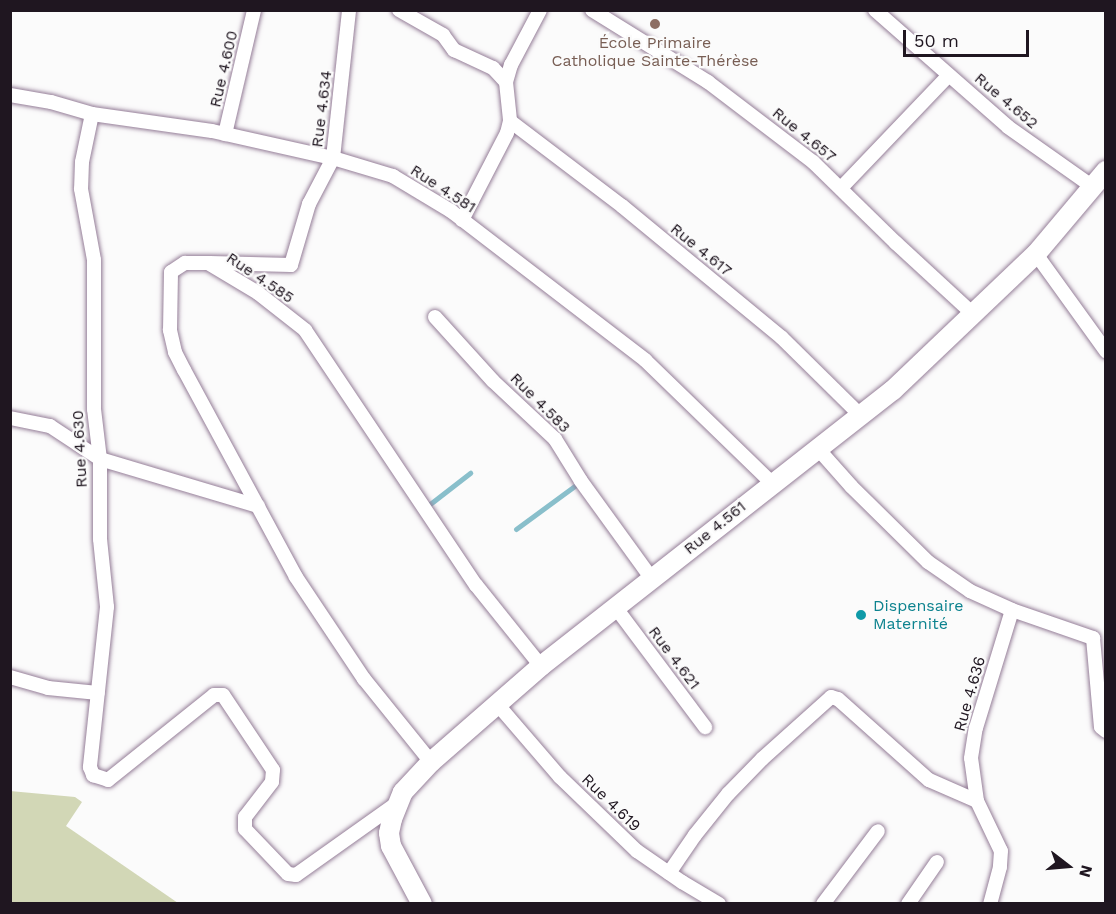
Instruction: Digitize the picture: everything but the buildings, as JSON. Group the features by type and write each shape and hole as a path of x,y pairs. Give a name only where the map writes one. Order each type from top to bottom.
{"main road":[{"name":"Rue 4.561","path":"422,903 391,846 389,832 396,804 403,792 431,762 541,666 893,390 1036,254 1106,171"}],"street":[{"name":"Rue 4.600","path":"225,134 254,10"},
{"name":"Rue 4.634","path":"208,263 291,265 309,204 333,158 349,10"},
{"path":"399,10 443,35 454,50 493,68 506,82"},
{"path":"462,220 500,147 510,121 506,82 512,65 540,10"},
{"name":"Rue 4.657","path":"592,10 708,82 813,162 973,314"},
{"name":"Rue 4.652","path":"875,10 1008,127 1093,187"},
{"path":"841,188 949,75"},
{"name":"Rue 4.581","path":"10,95 51,102 92,114 225,134 333,158 393,176 462,220 645,360 772,483"},
{"name":"Rue 4.630","path":"92,114 82,162 81,189 94,260 94,409 100,459 100,539 107,624 90,767 93,775 99,779 108,780 214,695 223,695 273,770 272,782 245,817 245,829 288,874 296,876 396,804"},
{"name":"Rue 4.617","path":"510,121 622,206 782,338 861,416"},
{"path":"1036,254 1106,351"},
{"name":"Rue 4.585","path":"431,762 364,679 296,577 184,370 170,330 171,272 185,262 208,263 258,292 305,330 476,585 541,666"},
{"name":"Rue 4.583","path":"435,317 493,381 555,439 581,481 652,579"},
{"path":"10,418 50,426 100,459 258,506"},
{"path":"819,450 892,529 928,562 970,591 1012,610 1093,638 1101,727 1106,731"},
{"name":"Rue 4.621","path":"616,608 705,727"},
{"name":"Rue 4.636","path":"990,903 1000,867 1001,851 977,801 971,758 976,728 1012,610"},
{"path":"10,677 48,688 98,693"},
{"path":"669,873 695,835 728,794 762,759 831,698 838,699 929,780 977,801"},
{"name":"Rue 4.619","path":"498,705 560,777 637,851 719,903"},
{"path":"823,903 878,831"},
{"path":"908,903 937,862"}],"green space":[{"path":"10,791 75,797 82,802 66,826 178,903 11,903"}],"waterway":[{"path":"430,504 470,473"},
{"path":"516,529 580,482"}],"place":[{"name":"École Primaire Catholique Sainte-Thérèse","path":"655,24"},
{"name":"Dispensaire Maternité","path":"861,615"}]}
